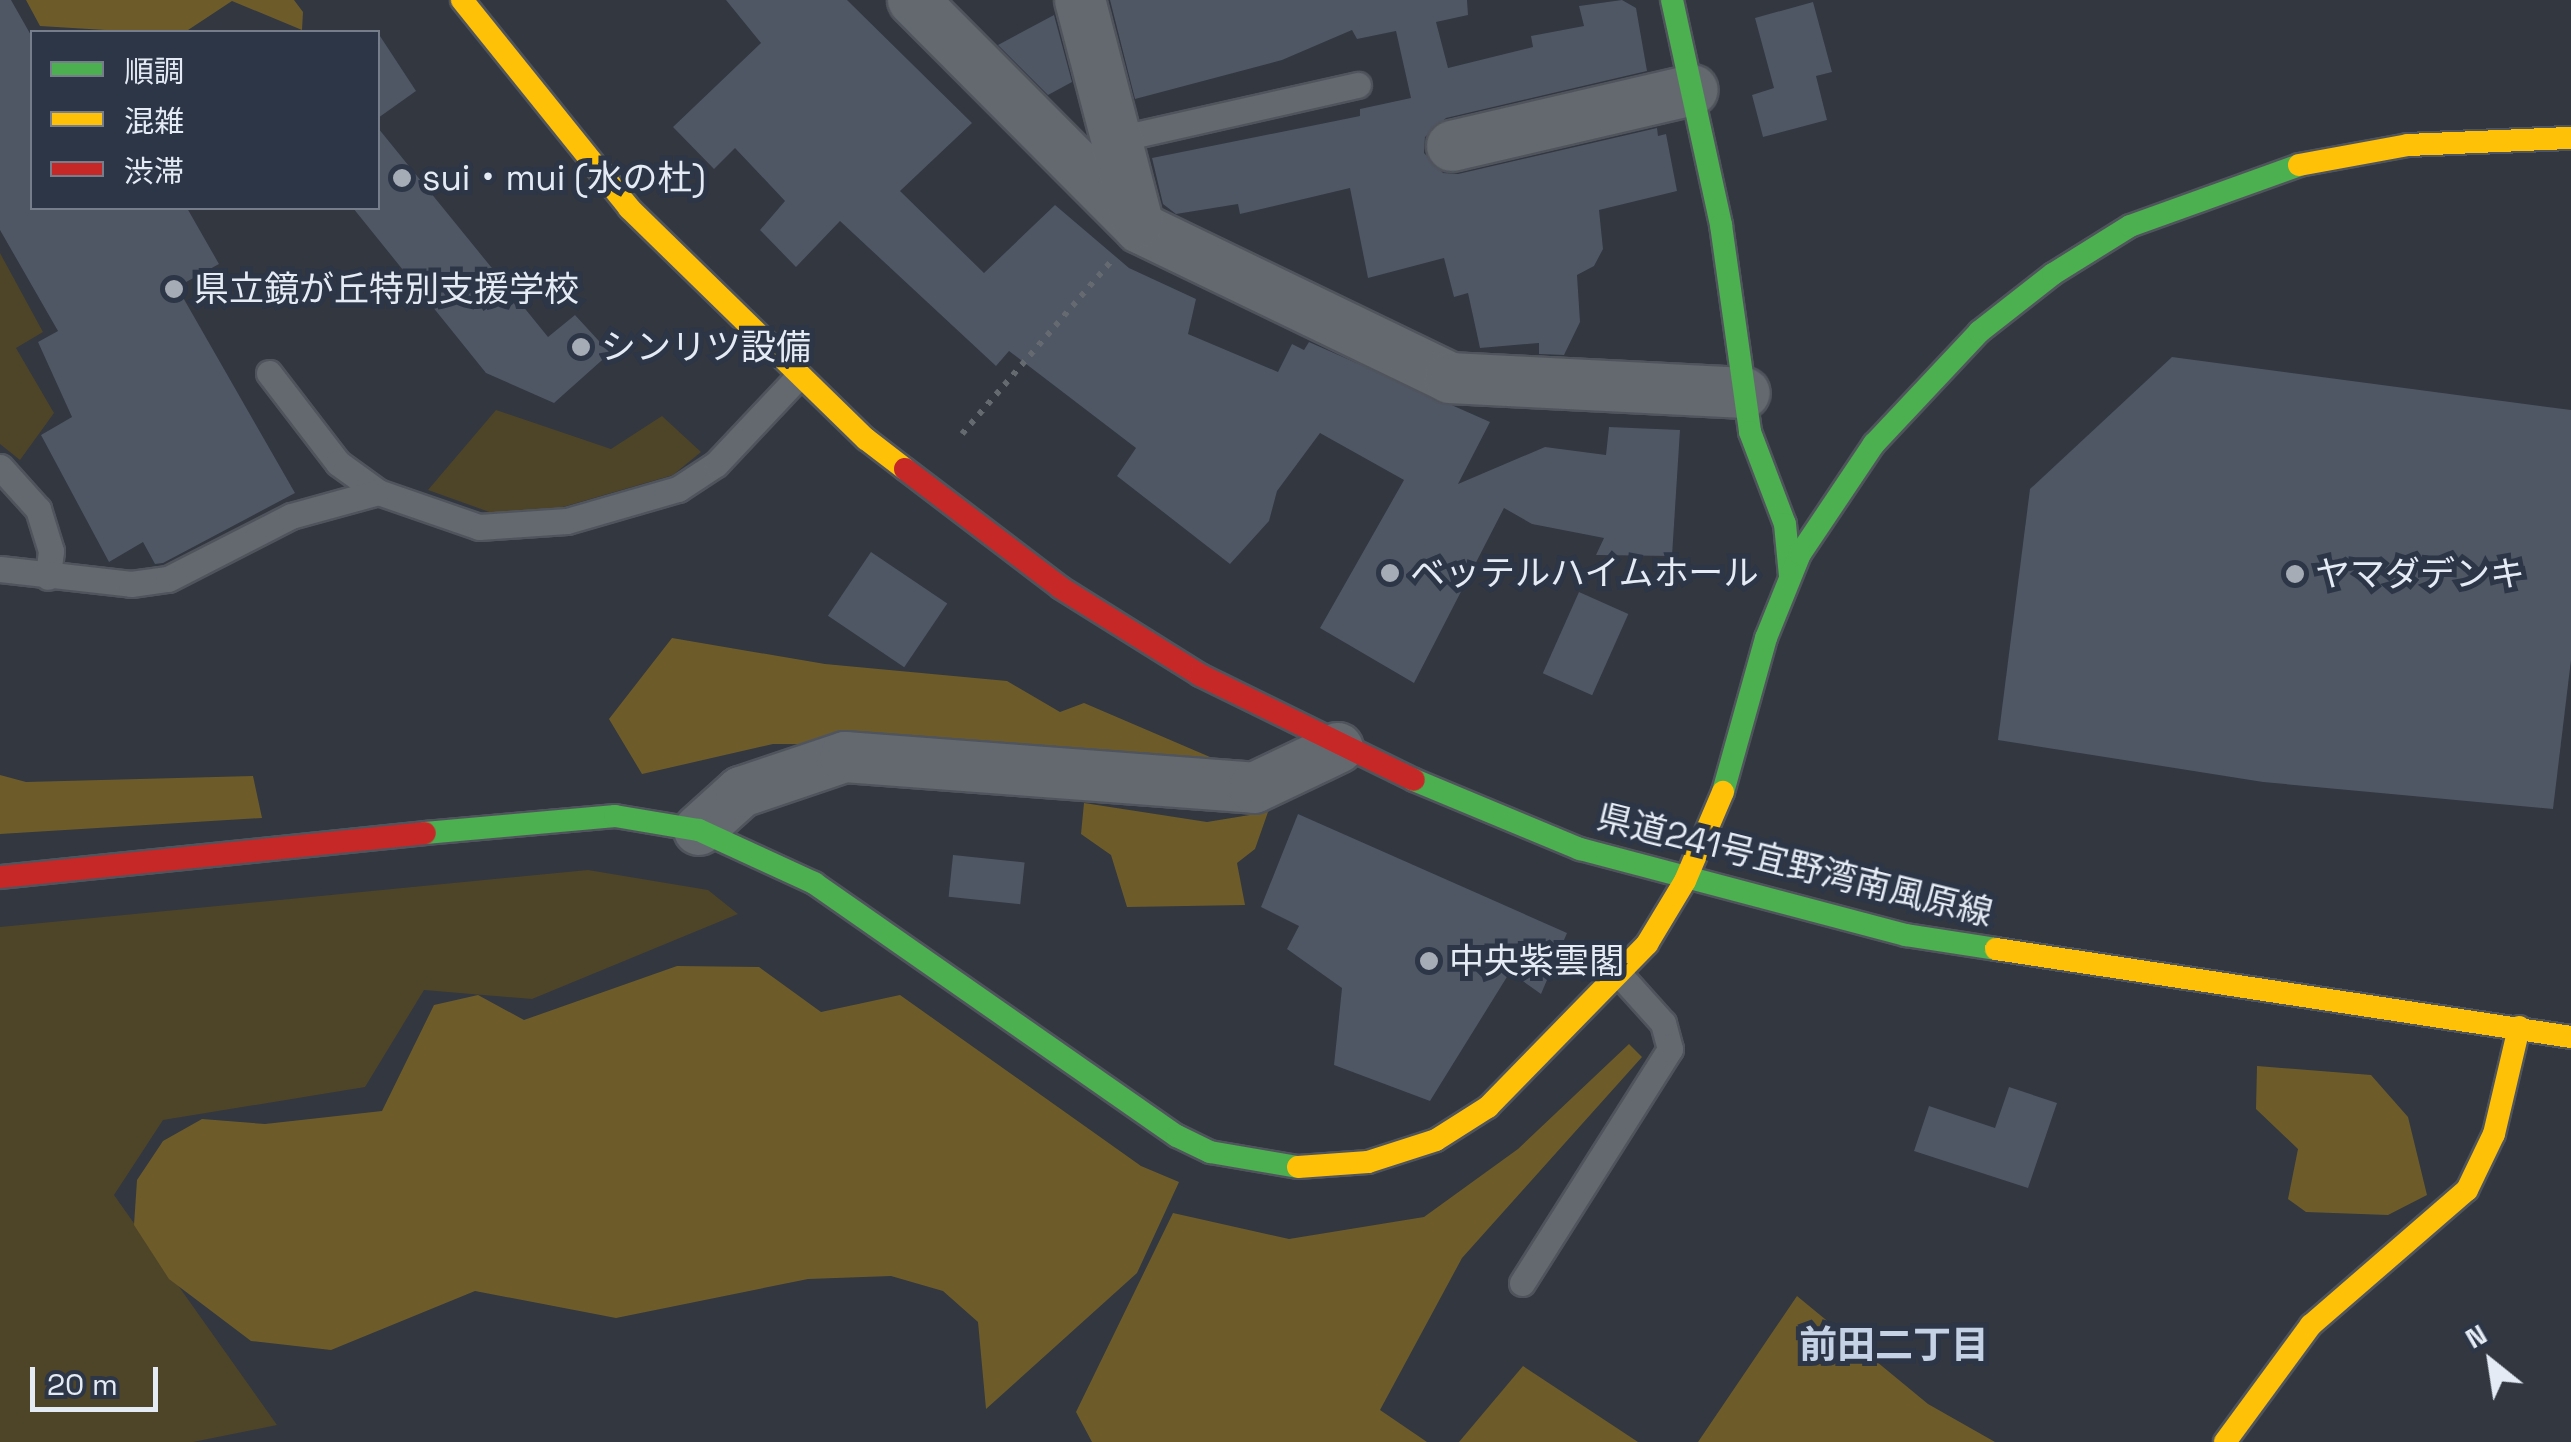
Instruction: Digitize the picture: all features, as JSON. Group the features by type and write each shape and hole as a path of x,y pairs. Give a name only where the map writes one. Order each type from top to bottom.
{"street":[{"name":"県道241号宜野湾南風原線","path":"462,0 628,208 797,378 921,485 1061,588 1200,675 1338,748 1483,812 1685,881 1994,950 2571,1037"},
{"path":"913,0 1140,228 1450,378 1745,393"},
{"path":"1080,0 1140,228"},
{"path":"1672,0 1693,90 1756,454 1785,524 1790,576"},
{"path":"1452,146 1693,90"},
{"path":"0,877 564,818 615,816 698,830 814,883 1144,1116 1210,1152 1282,1168 1368,1162 1458,1128 1488,1107 1647,944 1685,881 1727,783 1790,576 1832,499 1874,444 1979,332 2053,274 2130,226 2221,188 2316,160 2408,144 2571,138"},
{"path":"1745,393 1766,440 1790,460"},
{"path":"1828,466 1874,444"},
{"path":"698,830 741,792 845,757 1254,788 1338,748"},
{"path":"2224,1442 2311,1325 2467,1190 2494,1134 2518,1027"}],"lane":[{"path":"1114,140 1358,85"},
{"path":"270,373 338,463 378,492 479,526 567,521 678,489 716,464 797,378"},
{"path":"0,467 38,510 50,551 48,577"},
{"path":"0,569 131,584 168,579 290,516 378,492"},
{"path":"1522,1283 1670,1049 1663,1023 1618,973"}],"path":[{"path":"962,434 1140,228"}],"shaded area":[{"path":"26,0 294,0 303,12 302,30 232,1 188,30 40,26"},
{"path":"0,253 43,332 16,348 54,413 20,460 0,444"},
{"path":"496,410 611,449 662,416 701,452 673,475 542,513 495,514 428,490"},
{"path":"672,638 825,664 1007,681 1060,712 1084,703 1217,760 972,745 773,744 642,774 609,719"},
{"path":"0,775 26,782 253,776 262,818 0,834"},
{"path":"1084,803 1207,822 1268,812 1255,849 1237,863 1245,905 1127,907 1111,855 1081,834"},
{"path":"588,870 708,890 738,914 532,999 424,990 365,1087 163,1120 114,1195 277,1425 193,1442 0,1442 0,927"},
{"path":"677,966 759,967 821,1012 900,995 1141,1166 1179,1182 1137,1273 986,1409 978,1322 943,1291 891,1276 808,1279 616,1318 475,1291 331,1350 251,1341 169,1279 134,1225 137,1180 163,1141 202,1119 265,1124 382,1111 434,1005 478,995 524,1020"},
{"path":"1629,1044 1642,1057 1462,1258 1380,1410 1427,1442 1092,1442 1076,1412 1173,1213 1289,1239 1424,1217 1518,1149"},
{"path":"2257,1066 2371,1075 2408,1117 2427,1195 2388,1215 2306,1212 2288,1199 2298,1149 2256,1109"},
{"path":"1797,1296 1928,1404 1995,1442 1698,1442"},
{"path":"1523,1366 1638,1442 1459,1442"}],"building":[{"path":"0,0 11,0 30,33 30,210 188,210 219,264 177,287 295,493 163,563 155,564 143,542 109,562 41,435 72,417 38,342 58,331 0,230"},
{"path":"726,0 847,0 972,123 900,191 984,273 1055,205 1129,268 1196,299 1188,334 1278,372 1292,344 1304,350 1309,342 1490,422 1458,484 1545,447 1606,455 1609,427 1680,430 1672,556 1596,555 1604,538 1532,524 1504,508 1414,683 1320,628 1404,480 1320,433 1277,491 1269,521 1230,564 1117,476 1136,448 1009,351 996,366 840,221 796,267 760,230 785,201 735,148 714,169 673,127 761,43"},
{"path":"1110,0 1467,0 1468,15 1436,22 1448,68 1533,47 1531,36 1584,26 1579,6 1622,0 1636,8 1647,71 1446,118 1425,137 1424,153 1443,173 1458,174 1657,128 1658,136 1666,134 1677,191 1599,210 1603,249 1594,266 1577,275 1580,322 1564,355 1539,354 1539,343 1480,348 1468,293 1454,297 1444,258 1368,278 1350,188 1240,214 1238,204 1176,214 1163,204 1152,158 1360,116 1360,109 1411,98 1396,31 1357,39 1352,30 1282,60 1135,99"},
{"path":"1813,2 1832,72 1816,76 1827,120 1763,137 1752,95 1774,88 1755,18"},
{"path":"1054,15 1072,82 1048,95 998,45"},
{"path":"380,36 416,91 380,117"},
{"path":"380,130 548,337 575,315 610,353 554,403 486,373 355,210 380,210"},
{"name":"ヤマダデンキ","path":"2172,357 2571,410 2571,660 2553,809 2263,782 1998,740 2030,489"},
{"path":"871,552 947,603 904,667 828,616"},
{"path":"1579,592 1628,614 1592,695 1543,673"},
{"name":"中央紫雲閣","path":"1298,814 1567,933 1541,994 1510,972 1430,1101 1334,1065 1342,988 1287,949 1299,926 1261,907"},
{"path":"953,855 1025,863 1020,904 949,897"},
{"path":"2009,1087 2057,1103 2028,1188 1914,1151 1929,1106 1995,1128"}],"traffic: fast":[{"path":"1672,0 1721,225 1750,432 1785,524 1790,576"},
{"path":"1723,792 1766,638 1800,554 1874,444 1979,332 2053,274 2130,226 2299,165"},
{"path":"1414,780 1580,849 1906,935 1996,949"},
{"path":"425,833 615,816 699,830 814,883 1177,1136 1210,1152 1298,1167"}],"traffic: slow":[{"path":"462,0 629,208 866,439 905,469"},
{"path":"2299,165 2408,145 2571,138"},
{"path":"1298,1167 1368,1162 1436,1140 1488,1107 1647,944 1685,881 1723,792"},
{"path":"1996,949 2571,1037"},
{"path":"2225,1442 2311,1325 2467,1190 2494,1134 2519,1027"}],"traffic: jam":[{"path":"905,469 1061,588 1200,675 1414,780"},
{"path":"0,877 425,833"}],"place":[{"name":"sui・mui (水の杜)","path":"402,178"},
{"name":"県立鏡が丘特別支援学校","path":"174,289"},
{"name":"シンリツ設備","path":"581,347"},
{"name":"ベッテルハイムホール","path":"1390,573"},
{"name":"ヤマダデンキ","path":"2295,574"},
{"name":"中央紫雲閣","path":"1429,961"}],"district":[{"name":"前田二丁目","path":"1894,1346"}]}
